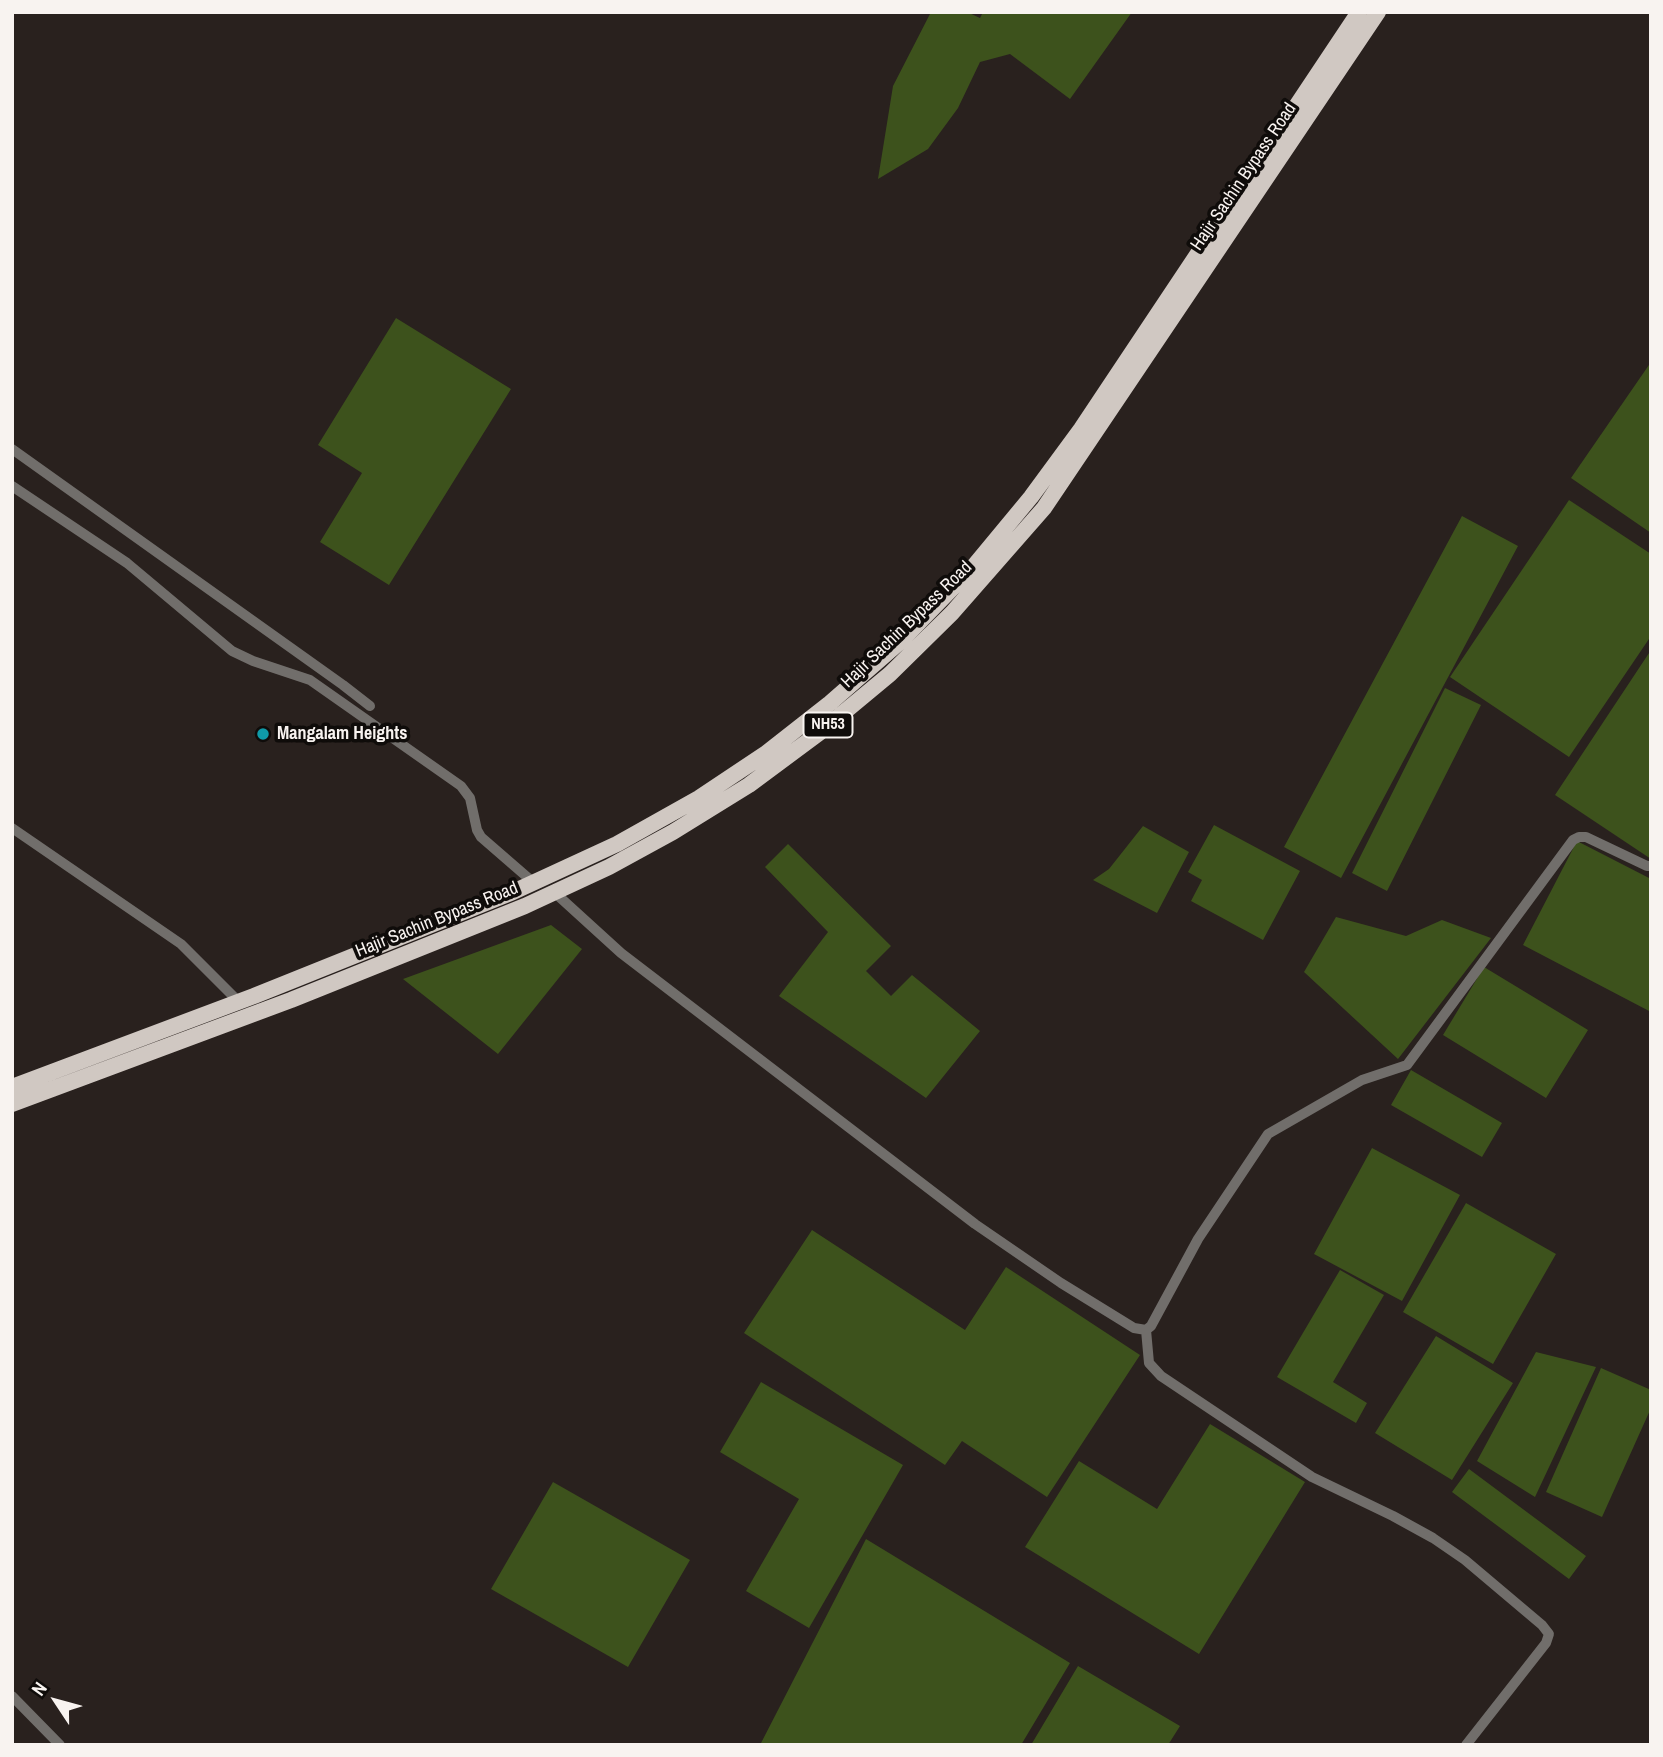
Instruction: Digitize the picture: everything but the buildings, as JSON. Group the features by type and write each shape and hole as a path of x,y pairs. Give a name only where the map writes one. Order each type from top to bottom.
{"highway":[{"name":"NH53","path":"12,1087 240,1002 534,883 617,845 699,798 765,754 830,703 901,641 973,567 1031,497 1080,429 1359,12"},
{"name":"Hajir Sachin Bypass Road","path":"12,1104 291,1000 609,867 673,832 748,785 819,733 890,674 952,613 1044,508 1378,12"}],"street":[{"path":"12,449 370,706"},
{"path":"12,486 127,563 232,651 310,680 461,786 470,798 481,838 534,883"},
{"path":"12,828 181,944 240,1002"},
{"path":"554,892 621,953 975,1224 1060,1283 1134,1328 1146,1330 1151,1326 1198,1239 1268,1135 1362,1080 1407,1065 1573,840 1586,837 1651,866"},
{"path":"1146,1330 1149,1363 1161,1376 1312,1477 1433,1538 1465,1560 1542,1625 1549,1634 1546,1643 1466,1745"},
{"path":"12,1696 60,1745"}],"green space":[{"path":"931,12 967,12 980,18 983,12 1132,12 1070,99 1010,54 980,62 958,108 928,149 878,179 893,86"},
{"path":"396,318 511,389 389,585 320,542 362,473 318,445"},
{"path":"1651,362 1651,533 1571,478"},
{"path":"1569,500 1651,554 1651,636 1569,757 1450,677"},
{"path":"1462,516 1518,546 1341,878 1284,847"},
{"path":"1651,650 1651,859 1555,795"},
{"path":"1445,688 1481,705 1387,891 1352,873"},
{"path":"1214,825 1300,871 1263,940 1191,901 1202,880 1188,872"},
{"path":"1143,826 1189,852 1157,913 1093,880 1109,869"},
{"path":"1577,841 1651,879 1651,1012 1523,945"},
{"path":"788,844 891,946 866,971 891,996 912,975 980,1031 926,1098 779,996 828,932 765,867"},
{"path":"1336,917 1406,936 1442,920 1491,938 1398,1059 1304,972"},
{"path":"551,925 582,949 498,1054 403,979"},
{"path":"1484,967 1588,1030 1546,1098 1443,1035"},
{"path":"1411,1070 1502,1123 1482,1157 1391,1105"},
{"path":"1372,1148 1460,1195 1402,1301 1314,1254"},
{"path":"1466,1203 1556,1254 1493,1364 1403,1312"},
{"path":"812,1230 965,1330 1006,1267 1140,1355 1047,1497 962,1441 945,1465 744,1333"},
{"path":"1340,1270 1384,1295 1333,1382 1367,1403 1356,1423 1277,1377"},
{"path":"1436,1336 1513,1383 1452,1480 1375,1433"},
{"path":"1536,1352 1596,1367 1535,1497 1477,1461"},
{"path":"1601,1368 1651,1390 1651,1408 1602,1517 1546,1492"},
{"path":"761,1382 903,1465 809,1628 746,1591 799,1499 720,1452"},
{"path":"1210,1424 1305,1482 1199,1654 1025,1547 1079,1461 1157,1509"},
{"path":"1469,1469 1586,1556 1569,1579 1452,1492"},
{"path":"553,1482 690,1560 628,1667 491,1589"},
{"path":"866,1539 1070,1663 1021,1745 760,1745"},
{"path":"1078,1666 1180,1726 1168,1745 1031,1745"}],"place":[{"name":"Mangalam Heights","path":"263,734"}]}
